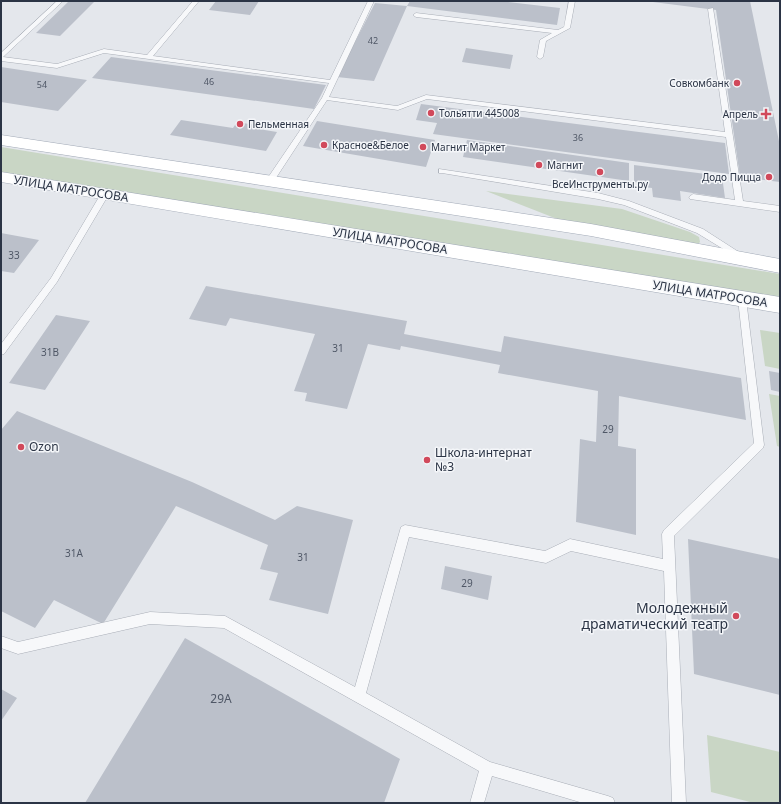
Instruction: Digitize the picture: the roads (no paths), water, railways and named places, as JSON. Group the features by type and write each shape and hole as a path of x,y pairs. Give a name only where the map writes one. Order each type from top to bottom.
{"main road":[{"path":"1,140 591,230 780,266"},
{"name":"УЛИЦА МАТРОСОВА","path":"1,177 780,305"}],"lane":[{"path":"1,57 60,1"},
{"path":"149,57 196,1"},
{"path":"269,182 325,98 371,1"},
{"path":"540,57 543,40 567,28 572,1"},
{"path":"711,9 739,203"},
{"path":"416,15 559,32"},
{"path":"1,57 57,66 104,51 333,82"},
{"path":"325,98 398,108 426,97 729,136"},
{"path":"442,171 598,196 626,203 700,232 747,260"},
{"path":"1,351 54,280 91,216 106,194"},
{"path":"693,197 780,209"},
{"path":"679,803 668,534 759,445 742,299"},
{"path":"359,696 405,531 546,557 570,545 669,566"},
{"path":"1,642 18,648 150,618 225,622 487,768 608,803"},
{"path":"477,803 487,768"}],"place":[{"name":"Совкомбанк","path":"737,83"},
{"name":"Тольятти 445008","path":"431,113"},
{"name":"Апрель","path":"766,114"},
{"name":"Пельменная","path":"240,124"},
{"name":"Красное&Белое","path":"324,145"},
{"name":"Магнит Маркет","path":"423,147"},
{"name":"Магнит","path":"539,165"},
{"name":"ВсеИнструменты.ру","path":"600,172"},
{"name":"Додо Пицца","path":"769,177"},
{"name":"Ozon","path":"21,447"},
{"name":"Школа-интернат №3","path":"427,460"},
{"name":"Молодежный драматический театр","path":"736,616"}]}
